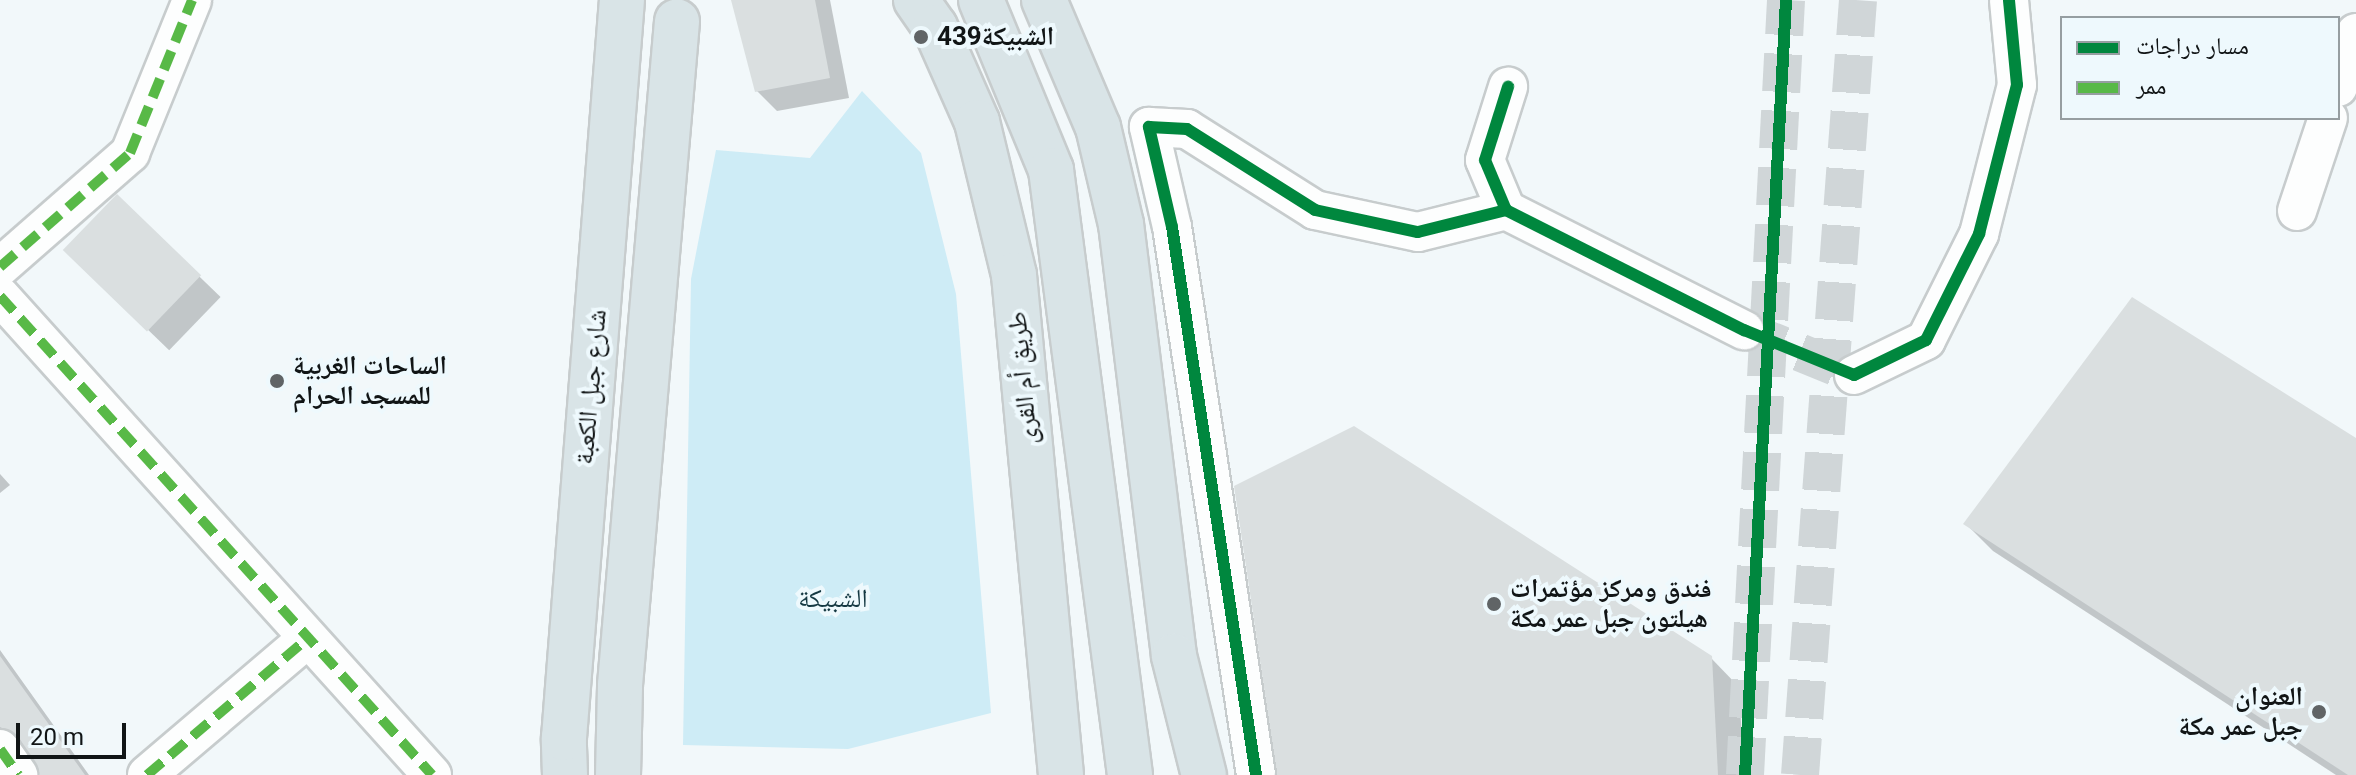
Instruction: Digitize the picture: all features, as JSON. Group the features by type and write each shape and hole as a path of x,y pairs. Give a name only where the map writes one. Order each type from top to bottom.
{"highway":[{"name":"شارع جبل الكعبة","path":"565,775 564,738 622,0"},
{"name":"طريق أم القرى","path":"916,0 935,27 977,122 1014,275 1061,775"},
{"name":"طريق أم القرى","path":"981,0 1051,170 1130,775"},
{"path":"1044,0 1098,127 1121,224 1174,656 1177,775"},
{"name":"شارع جبل الكعبة","path":"618,775 620,685 677,21"},
{"path":"1174,656 1204,775"}],"street":[{"path":"0,267 130,153 192,0"},
{"path":"1854,375 1926,340 1979,234 2017,85 2009,0"},
{"path":"2340,81 2356,33"},
{"path":"1508,87 1485,160 1506,210 1744,330"},
{"path":"2297,211 2327,120"},
{"path":"1256,775 1172,227 1149,127 1187,129 1315,210 1418,232 1506,210"},
{"path":"0,296 432,775"},
{"path":"147,775 308,638"},
{"path":"0,749 18,775"}],"green space":[{"name":"الشبيكة","path":"862,91 921,153 956,294 991,713 848,749 683,745 691,279 716,150 810,158"}],"building":[{"path":"731,0 815,0 830,78 755,92"},
{"path":"117,194 201,275 147,331 63,250"},
{"path":"2132,297 2356,438 2356,775 2348,775 1963,524"},
{"path":"1354,426 1712,656 1718,775 1277,775 1234,486"},
{"path":"0,656 85,775 40,775 18,736 0,727"}],"tunnel":[{"path":"1745,775 1786,0"},
{"path":"1800,775 1858,0"},
{"path":"1747,331 1853,374"}],"marked path":[{"path":"0,267 130,153 192,0"},
{"path":"0,296 432,775"},
{"path":"147,775 308,638"},
{"path":"0,749 18,775"}],"cycle path":[{"path":"1745,775 1786,0"},
{"path":"1506,210 1744,330 1854,375 1926,340 1979,234 2017,85 2009,0"},
{"path":"1256,775 1172,227 1149,127 1187,129 1315,210 1418,232 1506,210 1485,160 1508,87"}],"place":[{"name":"الشبيكة439","path":"921,37"},
{"name":"الساحات الغربية للمسجد الحرام","path":"277,381"},
{"name":"فندق ومركز مؤتمرات هيلتون جبل عمر مكة","path":"1494,604"},
{"name":"العنوان جبل عمر مكة","path":"2319,712"}]}
